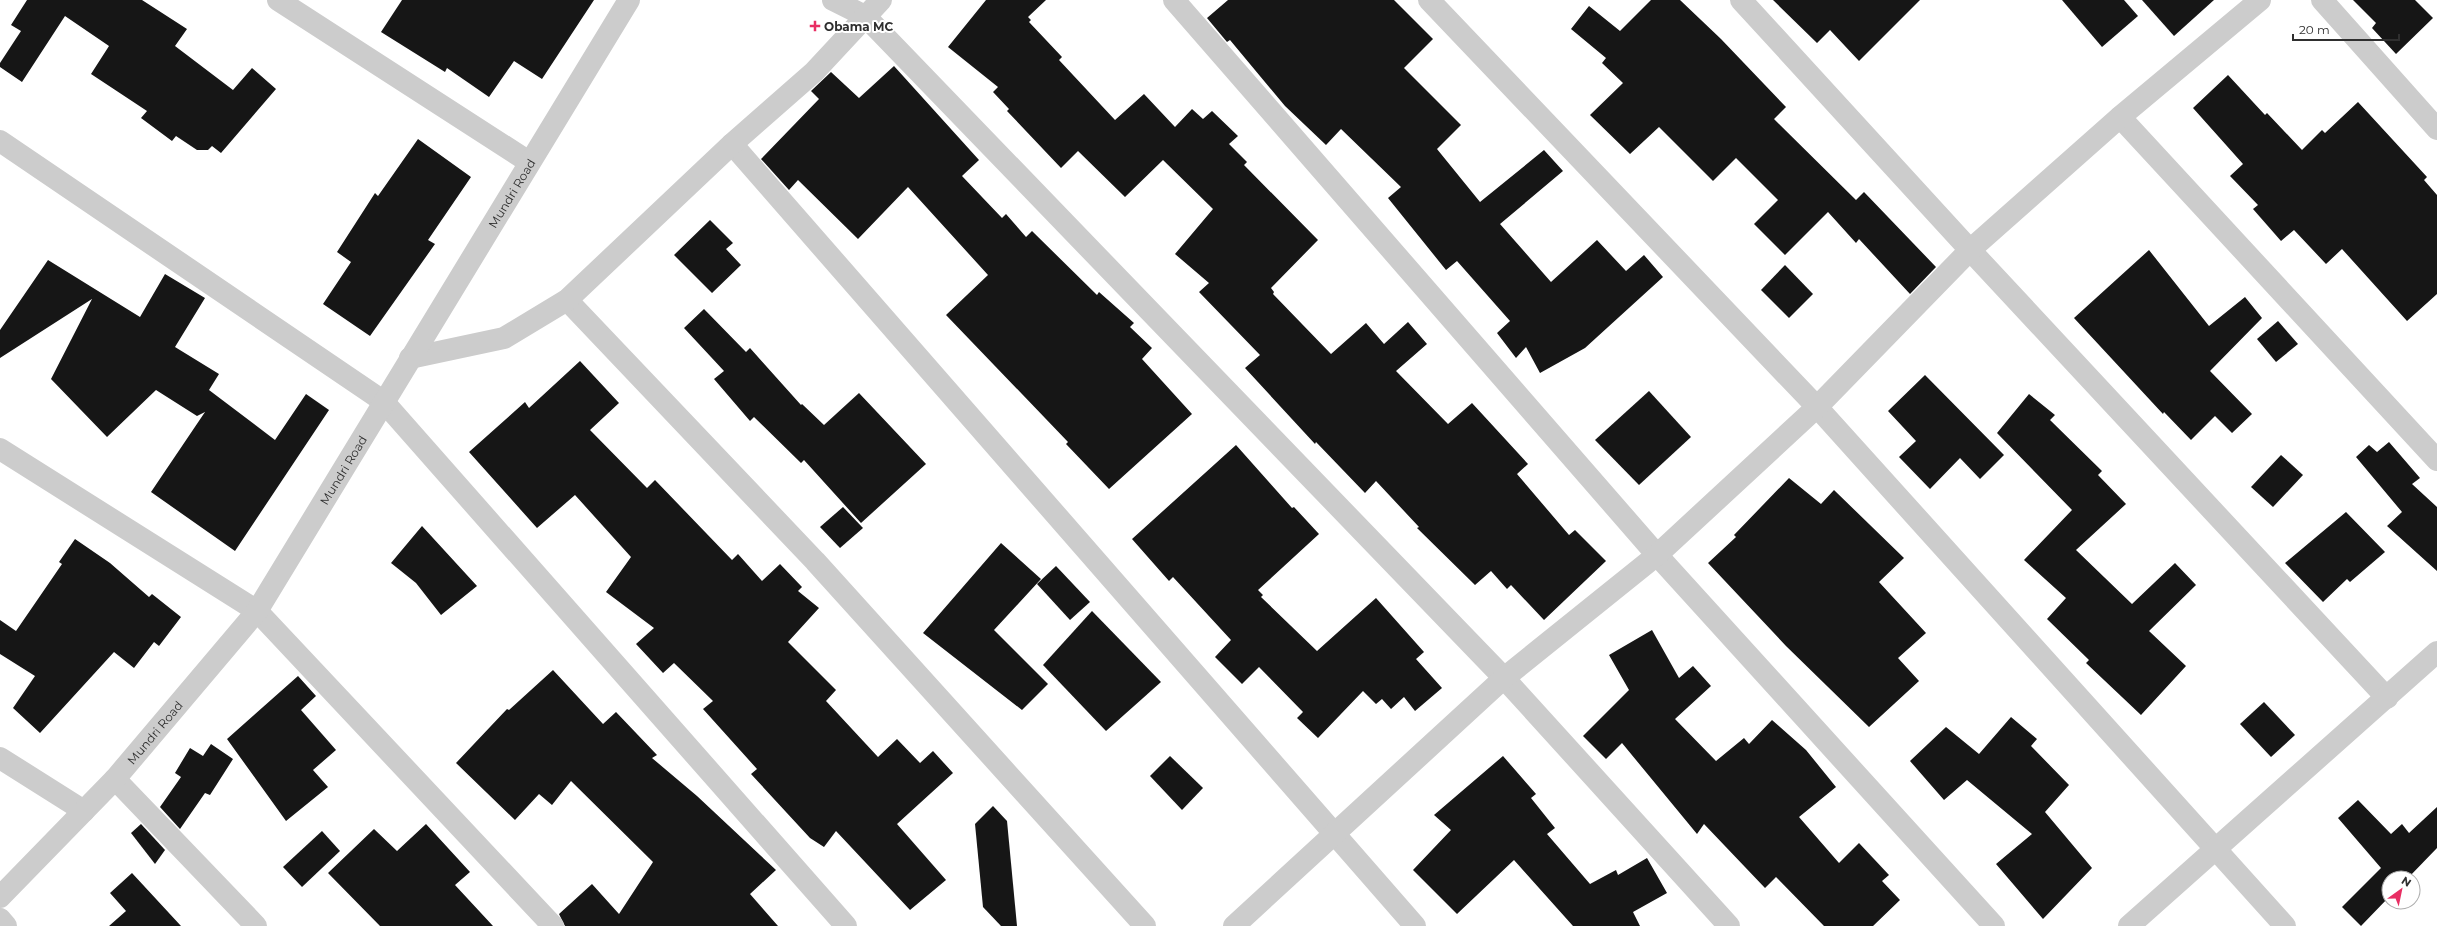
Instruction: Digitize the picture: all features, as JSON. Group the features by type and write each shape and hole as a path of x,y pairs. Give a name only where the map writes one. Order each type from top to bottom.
{"street":[{"path":"278,0 529,162"},
{"name":"Mundri Road","path":"0,897 115,779 258,611 383,401 629,0"},
{"path":"833,0 865,16 1504,678 1729,926"},
{"path":"410,358 504,338 567,300 732,144 814,72 881,0"},
{"path":"1174,0 1657,555 1994,926"},
{"path":"1429,0 1817,407 2285,926"},
{"path":"1741,0 1970,250 2387,698"},
{"path":"1234,926 1504,678 1657,555 1817,407 1970,250 2120,117 2260,0"},
{"path":"2322,0 2437,129"},
{"path":"2120,117 2437,460"},
{"path":"0,141 383,401 846,926"},
{"path":"732,144 1415,926"},
{"path":"567,300 815,561 1145,926"},
{"path":"0,448 258,611 553,926"},
{"path":"2129,926 2437,652"},
{"path":"0,758 84,810"},
{"path":"115,779 256,926"},
{"path":"0,919 6,926"}],"building":[{"path":"27,0 142,0 187,29 175,46 233,90 252,68 276,89 221,153 212,146 208,150 197,150 176,136 172,141 141,118 147,111 91,74 109,46 65,16 22,82 0,67 0,63 21,31 11,25"},
{"path":"402,0 594,0 542,79 514,61 489,97 447,68 445,72 381,32"},
{"path":"986,0 1046,0 1028,17 1031,20 1029,22 1062,57 1059,60 1115,120 1144,94 1175,127 1192,109 1203,119 1212,111 1238,136 1229,144 1247,162 1244,165 1318,240 1271,288 1274,292 1273,294 1331,354 1366,323 1384,344 1408,322 1427,344 1396,371 1448,424 1472,403 1528,464 1517,474 1569,535 1575,530 1606,561 1544,620 1511,585 1507,589 1491,571 1475,585 1417,528 1419,527 1376,481 1365,493 1316,442 1315,444 1245,368 1260,355 1199,292 1209,283 1175,254 1213,209 1163,160 1125,197 1078,151 1061,168 1007,111 1009,109 993,92 998,87 948,47"},
{"path":"1228,0 1394,0 1433,39 1404,68 1461,125 1437,149 1480,202 1544,150 1563,171 1500,224 1551,282 1597,240 1626,271 1644,255 1663,277 1585,348 1540,373 1526,347 1516,358 1497,333 1510,321 1457,261 1446,270 1388,198 1401,187 1341,129 1326,145 1285,106 1230,40 1227,42 1207,18"},
{"path":"1651,0 1680,0 1721,39 1786,107 1774,119 1856,200 1864,192 1936,267 1910,294 1859,239 1856,243 1828,212 1785,255 1754,224 1778,200 1736,158 1713,181 1659,127 1630,154 1590,115 1623,83 1602,63 1606,58 1571,29 1589,6 1620,31"},
{"path":"1773,0 1920,0 1859,61 1830,30 1817,43"},
{"path":"2062,0 2124,0 2138,16 2102,47"},
{"path":"2142,0 2214,0 2174,36"},
{"path":"2353,0 2415,0 2433,18 2396,54 2372,28 2376,23"},
{"path":"894,66 979,160 962,176 1002,218 1006,214 1026,237 1032,231 1097,295 1099,292 1134,323 1130,327 1152,348 1142,359 1192,414 1109,489 1066,444 1068,442 946,315 988,275 908,187 858,239 798,180 789,190 761,159 819,99 811,91 831,72 859,98"},
{"path":"2228,75 2265,115 2267,113 2302,150 2322,130 2325,133 2358,102 2427,177 2424,180 2437,195 2437,294 2407,321 2342,249 2326,264 2294,230 2281,241 2253,209 2258,205 2230,176 2243,164 2193,108"},
{"path":"418,139 471,177 428,240 435,244 370,336 323,304 351,262 337,252 375,193 378,196"},
{"path":"710,220 733,243 726,249 741,265 712,293 674,255"},
{"path":"2149,250 2209,326 2245,297 2262,318 2210,371 2252,414 2232,433 2215,416 2191,440 2164,412 2163,414 2074,318"},
{"path":"48,260 140,317 165,274 205,298 175,347 219,374 209,390 275,440 306,394 329,410 235,551 151,492 205,412 197,416 156,390 107,437 51,379 92,299 0,358 0,330"},
{"path":"1785,265 1813,294 1789,318 1761,290"},
{"path":"704,309 746,352 750,348 801,405 802,404 824,425 859,393 926,464 861,523 804,460 801,463 754,417 750,421 714,379 724,371 684,328"},
{"path":"2278,321 2298,344 2276,362 2257,339"},
{"path":"580,361 619,403 590,430 647,488 655,480 732,560 738,554 762,581 780,564 802,587 798,591 819,608 788,642 836,690 826,701 878,757 897,739 920,763 933,751 953,773 897,824 946,880 910,910 836,831 824,847 810,838 751,774 757,769 703,709 713,701 674,663 663,673 636,644 654,628 606,592 631,557 575,495 537,528 469,452 525,402 529,408"},
{"path":"1925,375 2004,455 1980,479 1960,458 1930,489 1899,457 1916,441 1888,411"},
{"path":"1649,391 1691,437 1639,485 1595,440"},
{"path":"2029,394 2055,415 2050,420 2102,471 2098,475 2126,504 2076,550 2132,604 2175,563 2196,585 2149,631 2186,666 2141,715 2086,663 2089,660 2047,619 2066,598 2024,560 2072,510 1997,433"},
{"path":"2389,442 2420,478 2412,484 2437,507 2437,571 2387,526 2402,512 2356,457 2369,445 2377,452"},
{"path":"1236,445 1292,508 1294,507 1319,534 1258,590 1263,595 1261,597 1317,651 1376,598 1424,652 1416,659 1442,688 1415,711 1404,697 1391,709 1382,699 1376,704 1363,691 1318,738 1297,718 1303,712 1259,667 1242,684 1215,657 1231,640 1173,577 1169,581 1132,539"},
{"path":"2281,455 2303,475 2273,507 2251,487"},
{"path":"1789,478 1821,504 1834,490 1904,558 1879,582 1926,633 1898,658 1919,681 1869,727 1786,646 1708,563 1736,537 1734,535"},
{"path":"843,507 863,528 840,548 820,527"},
{"path":"2346,512 2385,552 2350,582 2347,579 2323,602 2285,563"},
{"path":"422,526 477,586 441,615 416,583 391,563"},
{"path":"75,539 110,563 149,597 152,594 181,617 159,646 154,642 134,668 114,652 40,733 13,708 35,676 0,654 0,620 16,631 62,564 59,562"},
{"path":"1001,543 1041,579 994,630 1048,684 1022,710 923,633"},
{"path":"1056,566 1090,602 1070,620 1037,584"},
{"path":"1092,611 1161,682 1106,731 1043,665"},
{"path":"1652,630 1679,678 1693,666 1711,686 1675,719 1716,761 1744,738 1749,744 1772,720 1806,750 1836,787 1799,817 1839,863 1859,843 1889,875 1882,881 1900,900 1873,926 1824,926 1776,877 1765,888 1704,824 1697,834 1622,743 1606,759 1583,736 1629,690 1609,655"},
{"path":"553,670 603,724 616,712 657,755 652,758 697,796 776,870 750,894 778,926 565,926 559,914 592,884 619,914 653,862 571,781 552,805 539,794 515,820 456,763 507,709 509,710"},
{"path":"298,676 316,696 301,710 336,750 313,770 328,787 286,821 227,739"},
{"path":"2264,702 2295,735 2271,757 2240,724"},
{"path":"2011,717 2037,739 2031,746 2069,785 2045,812 2092,868 2043,919 1996,864 2032,834 1967,780 1944,800 1910,761 1946,727 1979,754"},
{"path":"211,744 233,759 210,795 205,793 180,829 160,807 181,777 175,773 190,748 203,756"},
{"path":"1170,756 1203,788 1182,810 1150,776"},
{"path":"1503,756 1536,794 1531,798 1555,828 1547,834 1590,884 1616,870 1618,875 1647,858 1667,893 1633,912 1640,926 1573,926 1514,860 1457,914 1413,870 1451,830 1434,815"},
{"path":"2358,800 2391,834 2402,824 2409,833 2437,807 2437,848 2416,870 2381,870 2381,905 2361,926 2342,907 2381,868 2338,818"},
{"path":"993,806 1007,821 1017,926 1001,926 983,907 975,824"},
{"path":"141,824 165,850 155,864 131,833"},
{"path":"426,824 470,872 455,885 493,926 380,926 328,873 374,829 397,851"},
{"path":"322,831 340,851 302,887 283,867"},
{"path":"132,873 181,926 109,926 126,911 110,893"}],"place":[{"name":"Obama MC","path":"815,26"}]}
